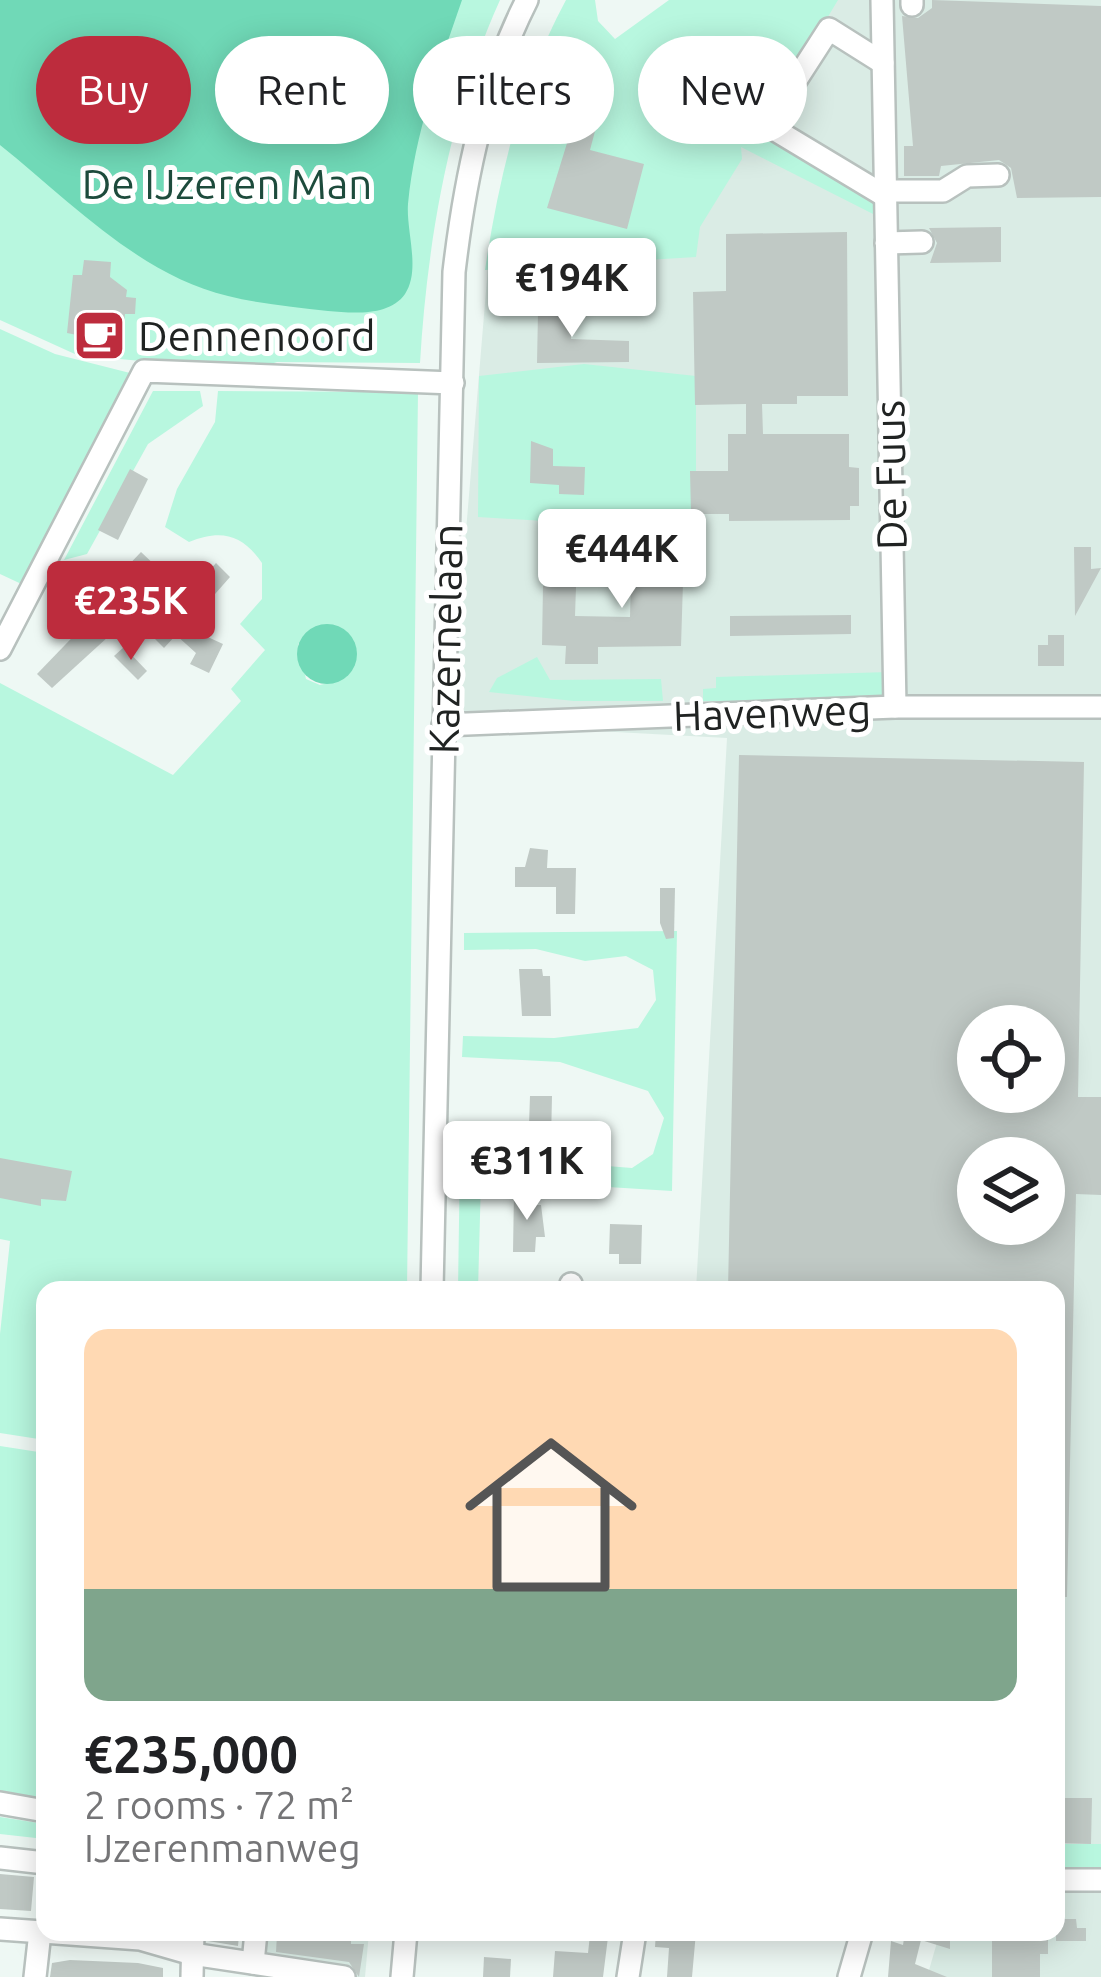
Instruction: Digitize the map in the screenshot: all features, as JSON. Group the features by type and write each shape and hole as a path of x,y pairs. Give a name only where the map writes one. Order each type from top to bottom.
{"street":[{"name":"Kazernelaan","path":"432,1281 454,272 462,206 488,95 527,0"},
{"name":"De Fuus","path":"882,0 895,707"},
{"path":"883,63 829,29 767,125 885,194 943,191 967,176 998,176"},
{"path":"886,243 922,242"},
{"path":"0,649 144,371 453,383"},
{"name":"Havenweg","path":"443,724 895,707 1101,707"},
{"path":"0,1803 36,1809"},
{"path":"0,1858 36,1861"},
{"path":"1065,1880 1101,1880"},
{"path":"0,1929 36,1932"},
{"path":"35,1977 39,1941"},
{"path":"402,1977 405,1941"},
{"path":"628,1977 634,1941"},
{"path":"849,1977 859,1941"},
{"path":"192,1977 193,1943 262,1968 344,1977"}],"shaded area":[{"path":"0,0 462,0 450,36 413,36 413,144 418,144 408,204 412,274 405,294 390,307 338,312 240,299 195,286 106,233 0,145"},
{"path":"822,0 1101,0 1101,1977 927,1977 937,1941 1065,1941 1065,1281 697,1281 727,738 450,723 489,255 638,141 807,144 807,36 775,36"},
{"path":"327,624 348,633 357,654 348,675 327,684 306,675 297,654 306,633"},
{"path":"264,1941 368,1941 365,1977 339,1977 339,1965 262,1958"}],"green space":[{"name":"De IJzeren Man","path":"0,0 500,0 485,36 413,36 413,144 451,144 428,272 420,363 277,362 248,371 77,355 0,320"},
{"path":"566,0 595,0 598,21 612,36 548,36"},
{"path":"669,0 838,0 807,52 807,36 638,36 638,144 785,144 884,199 877,216 741,147 742,159 700,227 696,257 485,270 511,144 614,144 614,38"},
{"path":"0,329 55,354 134,374 30,588 0,574"},
{"path":"584,364 696,376 696,548 658,546 624,526 478,517 479,376"},
{"path":"153,391 200,391 203,406 148,444 87,554 64,560"},
{"path":"218,391 418,392 407,1281 36,1281 36,1439 0,1433 0,1334 10,1241 0,1239 0,683 173,775 241,701 231,689 265,650 240,624 262,599 262,563 239,540 221,535 189,542 165,527 177,489 215,422","holes":["326,625 336,681 320,685 306,679 298,644"]},
{"path":"537,657 550,680 661,679 663,701 574,701 489,692 497,678"},
{"path":"889,672 889,700 703,701 703,689 716,688 716,677"},
{"path":"677,931 672,1191 481,1179 478,1281 458,1281 460,1154 632,1168 653,1154 664,1118 648,1091 560,1062 462,1057 463,1036 554,1038 638,1028 656,1000 653,970 626,956 585,961 536,949 464,950 464,933"},
{"path":"0,1446 36,1452 36,1801 0,1797"},
{"path":"0,1817 36,1823 36,1838 0,1834"},
{"path":"1065,1844 1101,1844 1101,1869 1065,1869"}],"building":[{"path":"932,0 1101,6 1101,197 1017,198 1011,168 999,160 941,166 939,176 904,176 904,146 913,146 902,16 918,18 932,8"},
{"path":"567,144 592,144 590,150 644,164 627,229 547,208"},
{"path":"1001,227 1001,262 930,263 937,243 929,228"},
{"path":"847,232 848,396 797,396 797,404 762,404 763,434 849,434 849,467 859,468 859,506 850,506 850,520 729,521 729,514 691,514 690,471 728,471 728,434 746,434 746,404 695,405 693,292 726,291 726,234"},
{"path":"84,260 111,262 110,277 127,290 126,297 136,298 135,314 125,314 122,344 67,333 73,275 82,275"},
{"path":"547,296 564,297 564,314 572,314 571,339 629,341 629,362 537,363 538,312 543,312"},
{"path":"531,441 553,449 553,466 585,467 584,495 559,494 559,485 530,483"},
{"path":"130,469 148,479 118,540 98,530"},
{"path":"632,545 684,550 681,646 598,647 598,664 565,664 566,646 542,645 543,586 576,587 575,616 630,617"},
{"path":"1074,547 1091,547 1091,569 1101,568 1075,616"},
{"path":"141,552 179,588 203,566 209,571 216,563 230,577 186,627 223,644 209,673 190,664 196,653 176,635 164,648 147,631 159,619 157,613 165,613 122,572"},
{"path":"851,615 851,634 730,636 730,616"},
{"path":"91,618 109,636 52,688 37,674"},
{"path":"1048,635 1064,635 1064,666 1038,666 1038,645 1048,645"},
{"path":"124,647 147,671 138,680 114,656"},
{"path":"739,755 1084,762 1078,1097 1101,1097 1101,1195 1076,1194 1065,1597 1065,1281 728,1281"},
{"path":"530,848 548,850 547,868 576,868 575,914 556,914 556,887 515,887 515,867 525,867"},
{"path":"660,888 675,888 674,938 666,939 660,923"},
{"path":"519,969 542,969 543,976 550,976 551,1016 522,1016"},
{"path":"530,1096 552,1096 551,1141 520,1140 521,1125 529,1125"},
{"path":"0,1158 72,1171 66,1201 41,1199 41,1206 0,1198"},
{"path":"514,1192 535,1193 534,1205 541,1205 545,1237 536,1237 535,1252 513,1252"},
{"path":"610,1224 642,1225 641,1264 619,1264 619,1254 609,1254"},
{"path":"1065,1798 1092,1798 1091,1844 1065,1843"},
{"path":"0,1874 34,1877 31,1911 0,1909"},
{"path":"1065,1919 1076,1919 1077,1928 1086,1928 1086,1941 1065,1941"},
{"path":"277,1941 364,1944 359,1977 349,1962 276,1952"},
{"path":"589,1941 608,1941 603,1977 553,1977 555,1951 588,1953"},
{"path":"655,1941 695,1941 692,1977 667,1977 669,1948 655,1947"},
{"path":"891,1941 903,1945 904,1941 921,1941 915,1964 947,1977 888,1977"},
{"path":"924,1941 950,1941 950,1949"},
{"path":"992,1941 1048,1941 1048,1954 1040,1954 1040,1977 992,1977"},
{"path":"484,1957 511,1959 510,1977 483,1977"},
{"path":"52,1963 138,1963 163,1968 163,1977 50,1977"}],"place":[{"name":"Dennenoord","path":"99,335"}]}
